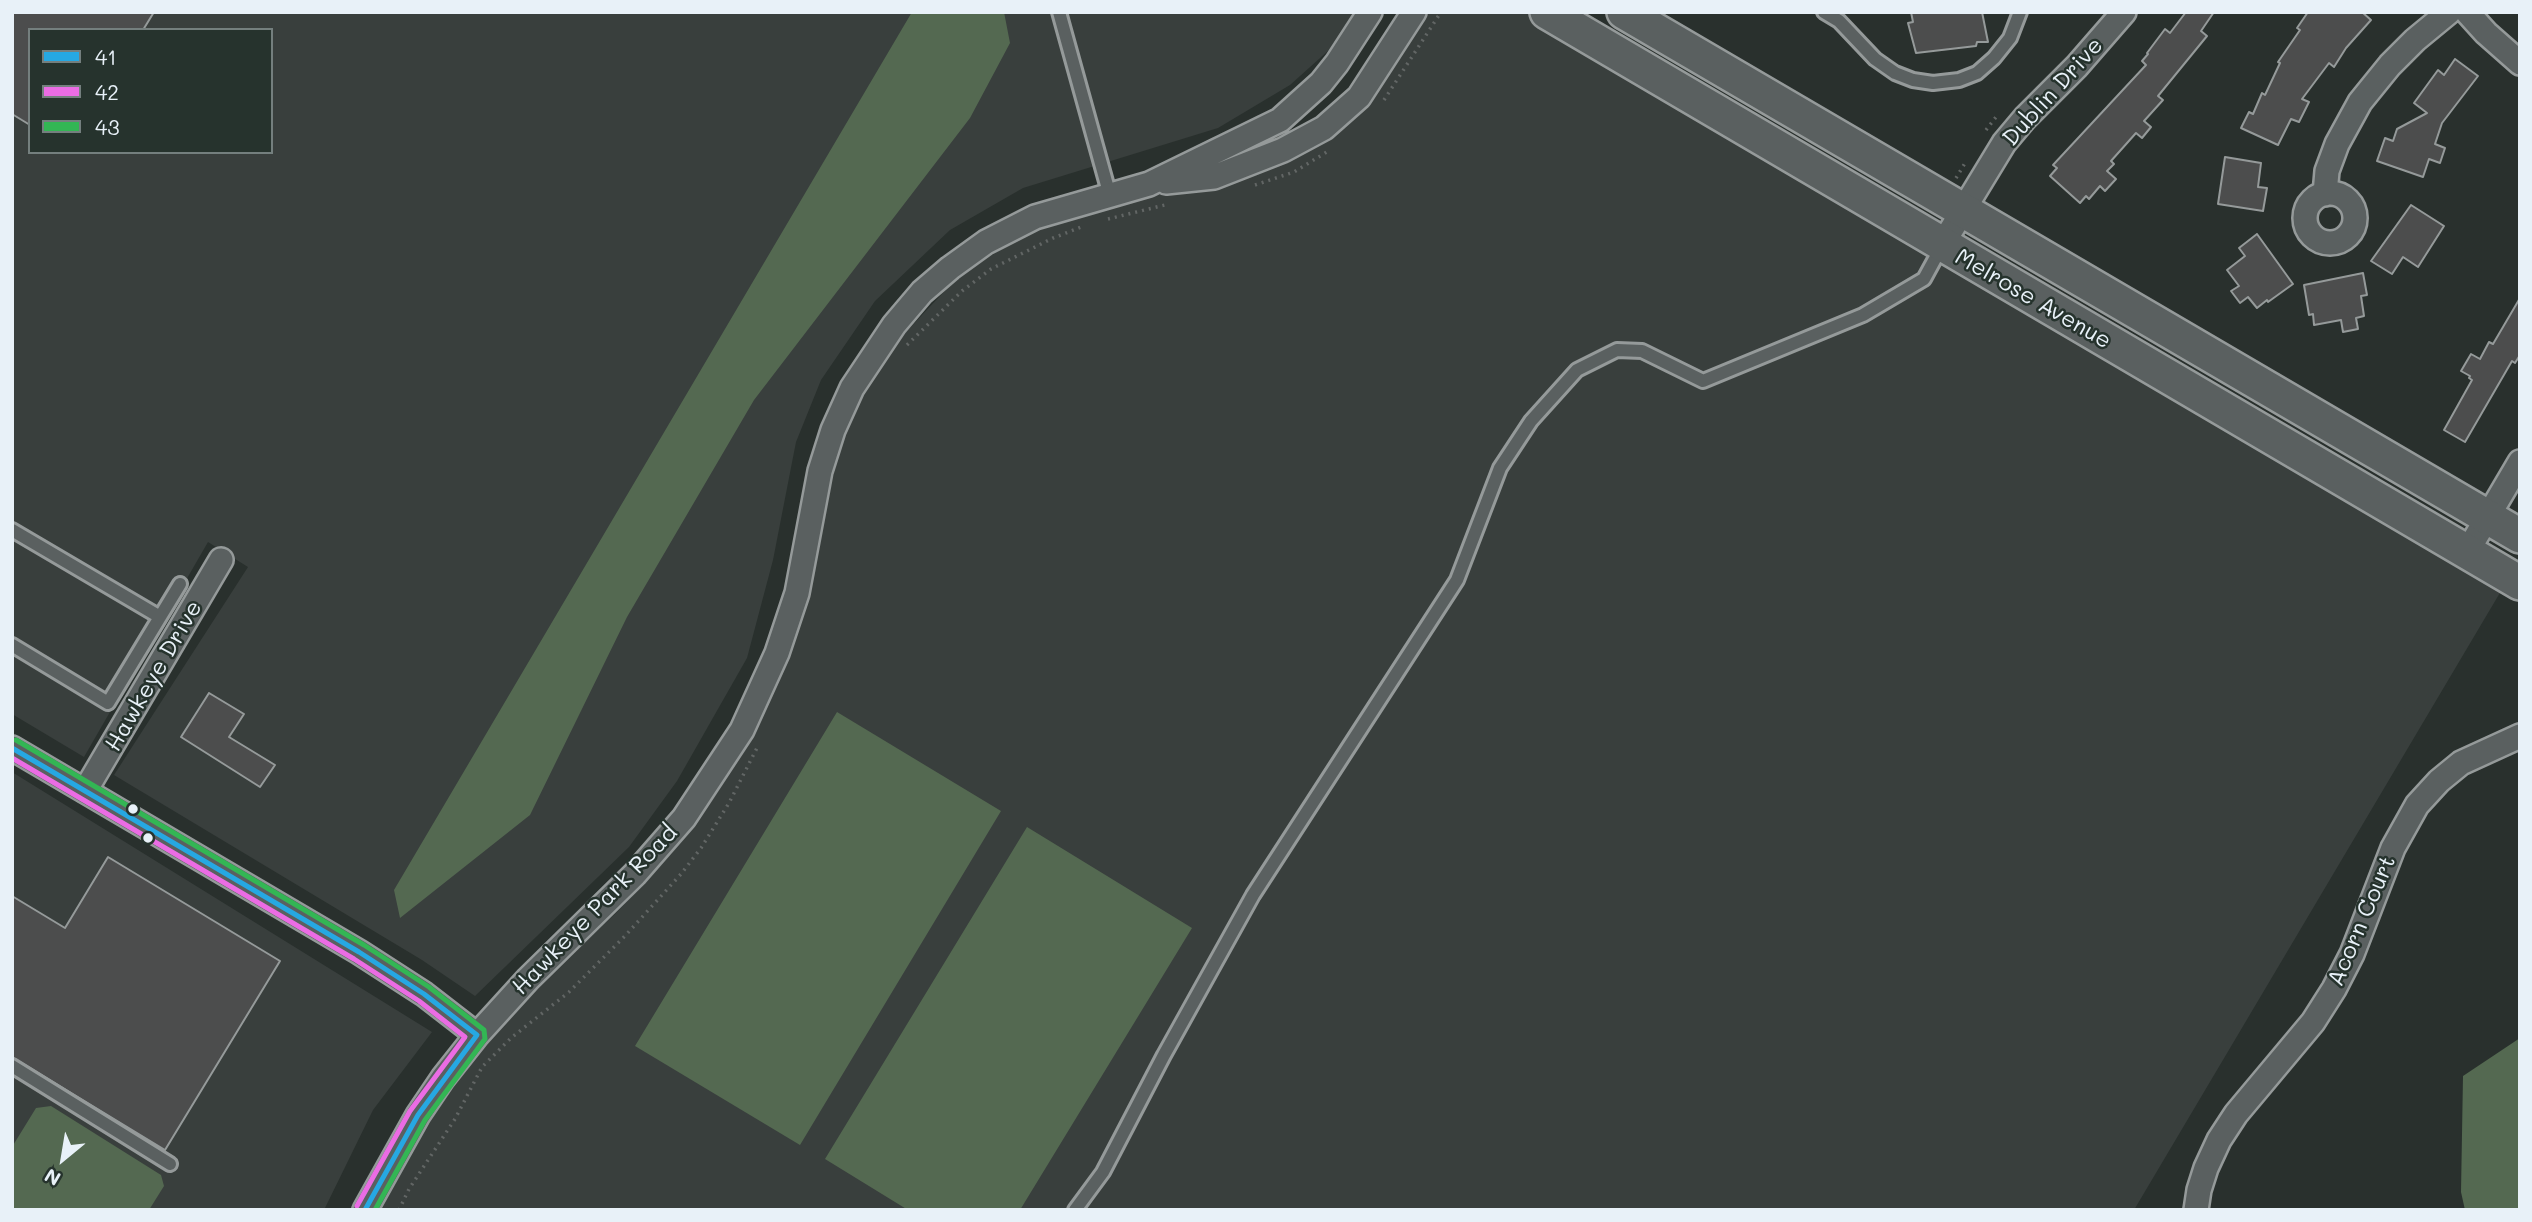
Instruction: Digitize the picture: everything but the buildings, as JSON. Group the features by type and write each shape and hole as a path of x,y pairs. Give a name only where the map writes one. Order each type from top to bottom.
{"main road":[{"name":"Melrose Avenue","path":"1547,12 2520,583"},
{"name":"Melrose Avenue","path":"1624,12 2520,536"}],"street":[{"name":"Hawkeye Park Road","path":"365,1210 418,1115 477,1035 528,979 635,874 684,818 742,730 777,653 797,593 820,471 834,430 852,388 894,325 922,292 986,242 1035,217 1149,184 1280,120 1329,73 1370,12"},
{"name":"Hawkeye Park Road","path":"1149,184 1214,177 1283,150 1324,128 1359,97 1414,12"},
{"name":"Dublin Drive","path":"1942,246 2004,143 2124,12"},
{"path":"2325,194 2327,171 2336,144 2360,102 2390,65 2449,12"},
{"path":"2467,12 2520,63"},
{"path":"2467,552 2520,462"},
{"name":"Hawkeye Drive","path":"85,791 221,560"},
{"name":"Acorn Court","path":"2196,1210 2203,1179 2219,1140 2236,1114 2313,1022 2334,989 2352,954 2393,848 2417,804 2461,763 2520,736"},
{"path":"12,748 371,960 424,994 477,1035"}],"lane":[{"path":"1059,12 1110,196"},
{"path":"1824,12 1839,21 1875,58 1895,73 1913,80 1933,83 1959,80 1977,73 2010,38 2020,12"},
{"path":"1075,1210 1103,1172 1253,895 1457,580 1500,468 1531,421 1577,370 1617,350 1642,351 1703,381 1863,315 1924,279 1942,246"},
{"path":"13,531 160,617"},
{"path":"12,645 108,704 180,584"},
{"path":"12,1066 170,1164"}],"path":[{"path":"1383,102 1441,12"},
{"path":"1242,188 1269,182 1294,172 1340,143"},
{"path":"1100,222 1176,202"},
{"path":"902,353 933,317 991,269 1053,238 1088,225"},
{"path":"399,1210 409,1189 455,1119 482,1068 511,1038 578,982 625,936 681,874 729,803 763,736"}],"shaded area":[{"path":"12,12 1354,12 1339,41 1290,85 1218,128 1023,188 950,230 875,301 821,380 796,442 773,560 747,658 677,781 629,847 475,996 422,960 114,775 248,567 208,542 84,757 12,714"},
{"path":"1426,12 1527,12 2504,586 2134,1210 378,1210 410,1150 441,1102 494,1033 551,973 615,914 652,875 687,835 719,790 757,725 807,592 839,451 851,419 866,387 906,332 956,279 1028,234 1071,216 1250,169 1360,104 1400,55"},
{"path":"12,772 432,1032 373,1110 324,1210 12,1210"}],"green space":[{"path":"912,12 1004,12 1010,43 970,118 754,400 627,617 530,815 400,918 394,890"},
{"path":"837,712 1001,811 800,1145 635,1046"},
{"path":"1027,827 1192,928 1020,1210 908,1210 825,1159"},
{"path":"2520,1038 2520,1210 2465,1210 2461,1192 2463,1076"},
{"path":"51,1106 161,1175 164,1186 149,1210 12,1210 12,1147 36,1108"}],"transit line":[{"name":"43","path":"16,740 364,945 429,987 484,1030 485,1039 425,1120 375,1210"},
{"name":"41","path":"12,748 359,952 424,994 477,1035 418,1115 365,1210"},
{"name":"42","path":"12,758 354,959 419,1001 465,1037 410,1111 357,1206"}]}
